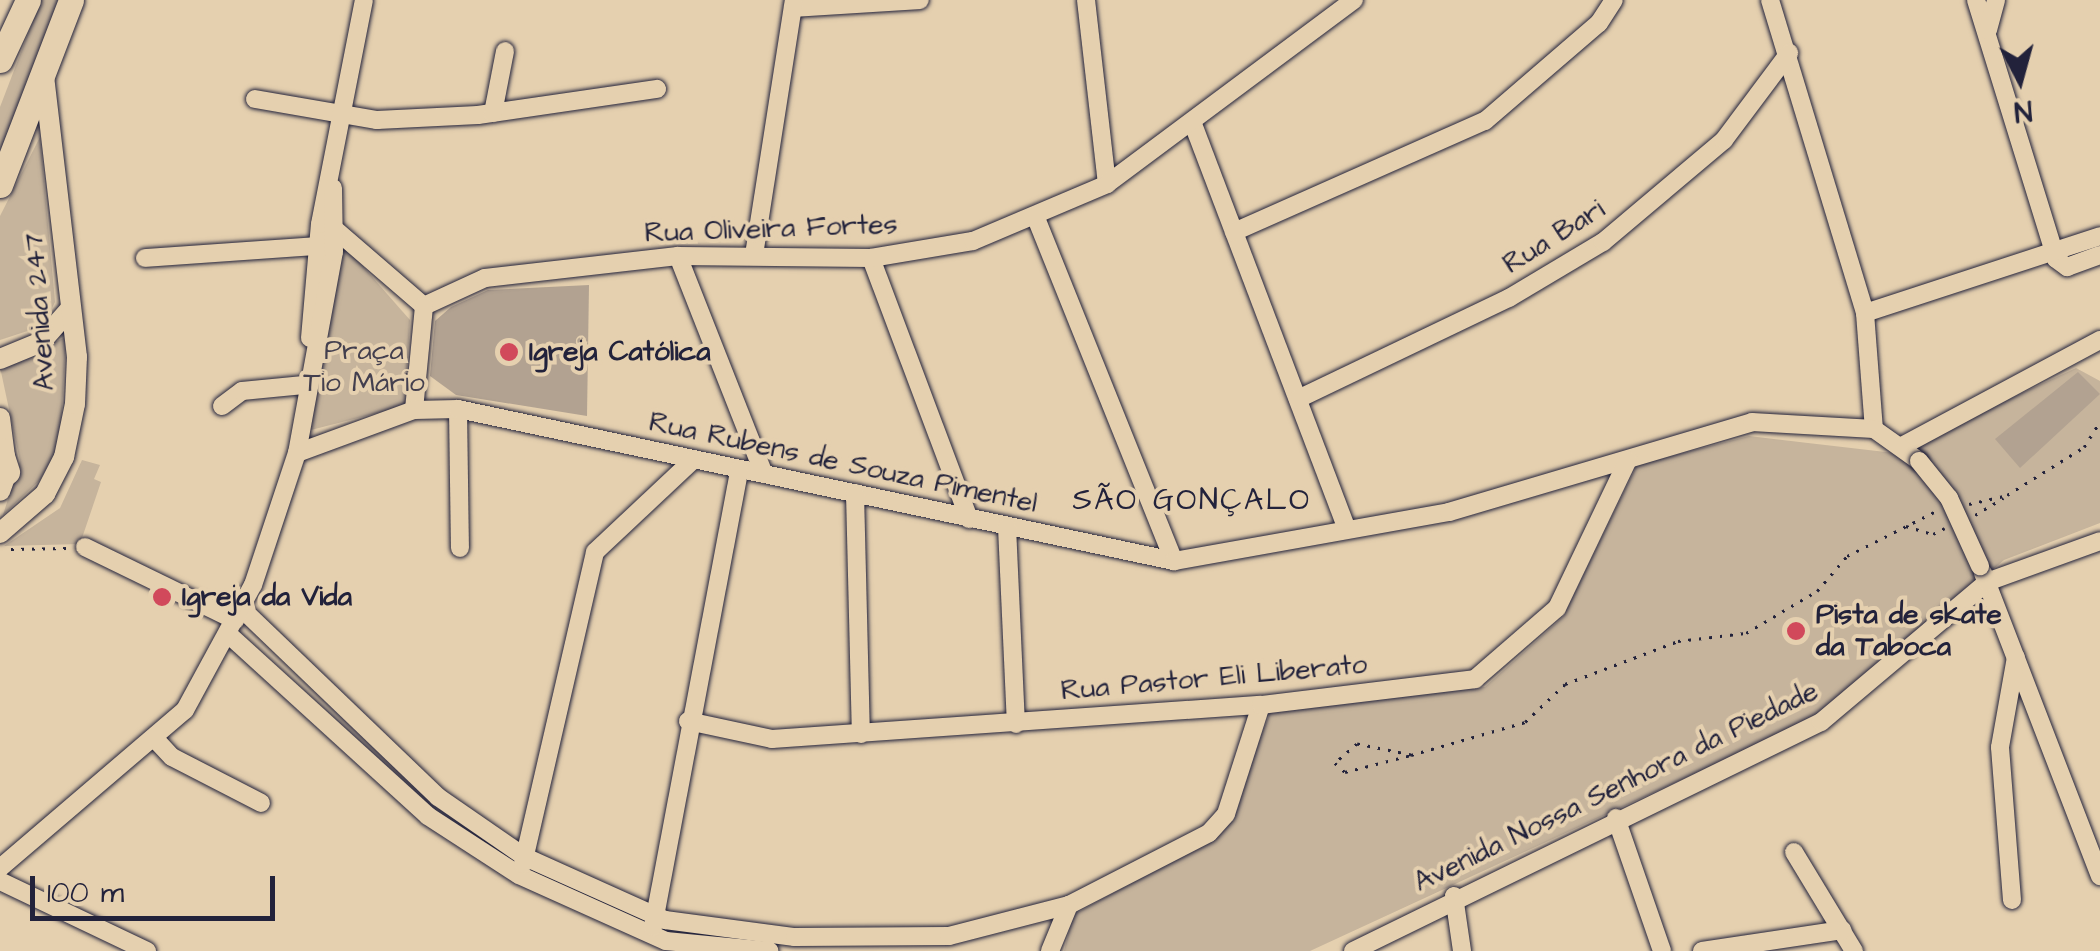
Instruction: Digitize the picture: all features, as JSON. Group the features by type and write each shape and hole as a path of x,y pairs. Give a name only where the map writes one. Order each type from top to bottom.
{"highway":[{"path":"0,60 28,0"},
{"path":"0,185 42,60 70,0"}],"main road":[{"name":"Avenida 247","path":"0,534 46,494 64,457 77,357 42,60"},
{"path":"0,359 41,342 71,308"},
{"name":"Avenida 247","path":"0,418 2,471"}],"street":[{"path":"0,868 156,740 185,710 235,621 279,522 296,453 343,119 364,0"},
{"path":"754,256 793,4 920,0"},
{"path":"1086,0 1107,184"},
{"name":"Rua Oliveira Fortes","path":"424,306 484,278 678,256 871,258 973,241 1036,218 1107,184 1193,124 1354,0"},
{"path":"1234,232 1485,121 1598,23 1614,0"},
{"path":"1770,0 1865,313 1874,430"},
{"path":"1976,0 2054,252 2067,266 2100,255"},
{"path":"1988,30 1996,0"},
{"path":"494,113 504,50"},
{"name":"Rua Bari","path":"1298,399 1509,298 1603,242 1724,140 1789,53"},
{"path":"255,98 343,119 494,113 656,89"},
{"path":"1193,124 1346,526"},
{"path":"1036,218 1174,561"},
{"path":"311,348 308,306 317,246 328,225"},
{"path":"328,225 424,306 414,410"},
{"path":"1865,313 2100,236"},
{"path":"144,258 317,246"},
{"path":"678,256 764,474"},
{"path":"871,258 970,520"},
{"path":"1904,445 2100,340"},
{"path":"222,406 242,391 304,385"},
{"path":"458,409 460,548"},
{"name":"Rua Rubens de Souza Pimentel","path":"296,453 414,410 458,409 1174,561 1346,526 1449,512 1752,422 1874,430 1904,445 1949,498 1983,574 2100,876"},
{"path":"522,866 594,552 692,460"},
{"name":"Rua Pastor Eli Liberato","path":"688,721 772,739 1261,705 1475,679 1557,608 1628,460"},
{"path":"652,935 688,721 739,470"},
{"path":"855,493 862,734"},
{"path":"1007,527 1016,724"},
{"name":"Avenida Nossa Senhora da Piedade","path":"1354,951 1454,896 1821,722 1983,574 2100,541"},
{"path":"85,548 235,621 522,866 653,916 759,946"},
{"path":"235,621 428,816 652,935 694,949 949,936 1051,919 1068,905 1209,833 1226,814 1261,705"},
{"path":"2012,900 2000,747 2016,658"},
{"path":"156,740 172,758 262,803"},
{"path":"1616,818 1662,951"},
{"path":"1794,852 1854,951"},
{"path":"0,880 148,951"},
{"path":"1454,896 1462,951"},
{"path":"1050,951 1051,919"},
{"path":"1702,951 1842,930"}],"path":[{"path":"1968,504 2007,495 2068,457 2100,420"},
{"path":"1411,755 1357,744 1335,763 1345,772 1411,755 1525,722 1566,684 1678,641 1746,633 1817,591 1846,556 1949,508"},
{"path":"0,547 85,548"}],"green space":[{"path":"41,0 61,0 0,151 0,107"},
{"path":"40,137 55,302 43,326 0,340 0,216"},
{"name":"Praça Tio Mário","path":"345,246 410,320 405,406 307,431"},
{"path":"66,337 60,444 40,480 3,515 20,461 0,367"},
{"path":"2076,368 2100,381 2100,523 2004,560 1815,718 1310,951 1064,951 1073,915 1221,834 1271,711 1485,687 1563,617 1637,465 1749,436 1894,453"},
{"path":"82,460 100,465 94,479 101,482 80,544 4,546 60,508"}],"building":[{"name":"Igreja Católica","path":"589,285 587,416 456,395 430,376 435,321 451,307 488,290"},
{"path":"2078,372 2100,394 2020,468 1995,439"}],"place":[{"name":"Igreja Católica","path":"509,352"},
{"name":"Igreja da Vida","path":"162,597"},
{"name":"Pista de skate da Taboca","path":"1796,631"}],"district":[{"name":"SÃO GONÇALO","path":"1192,500"}]}
